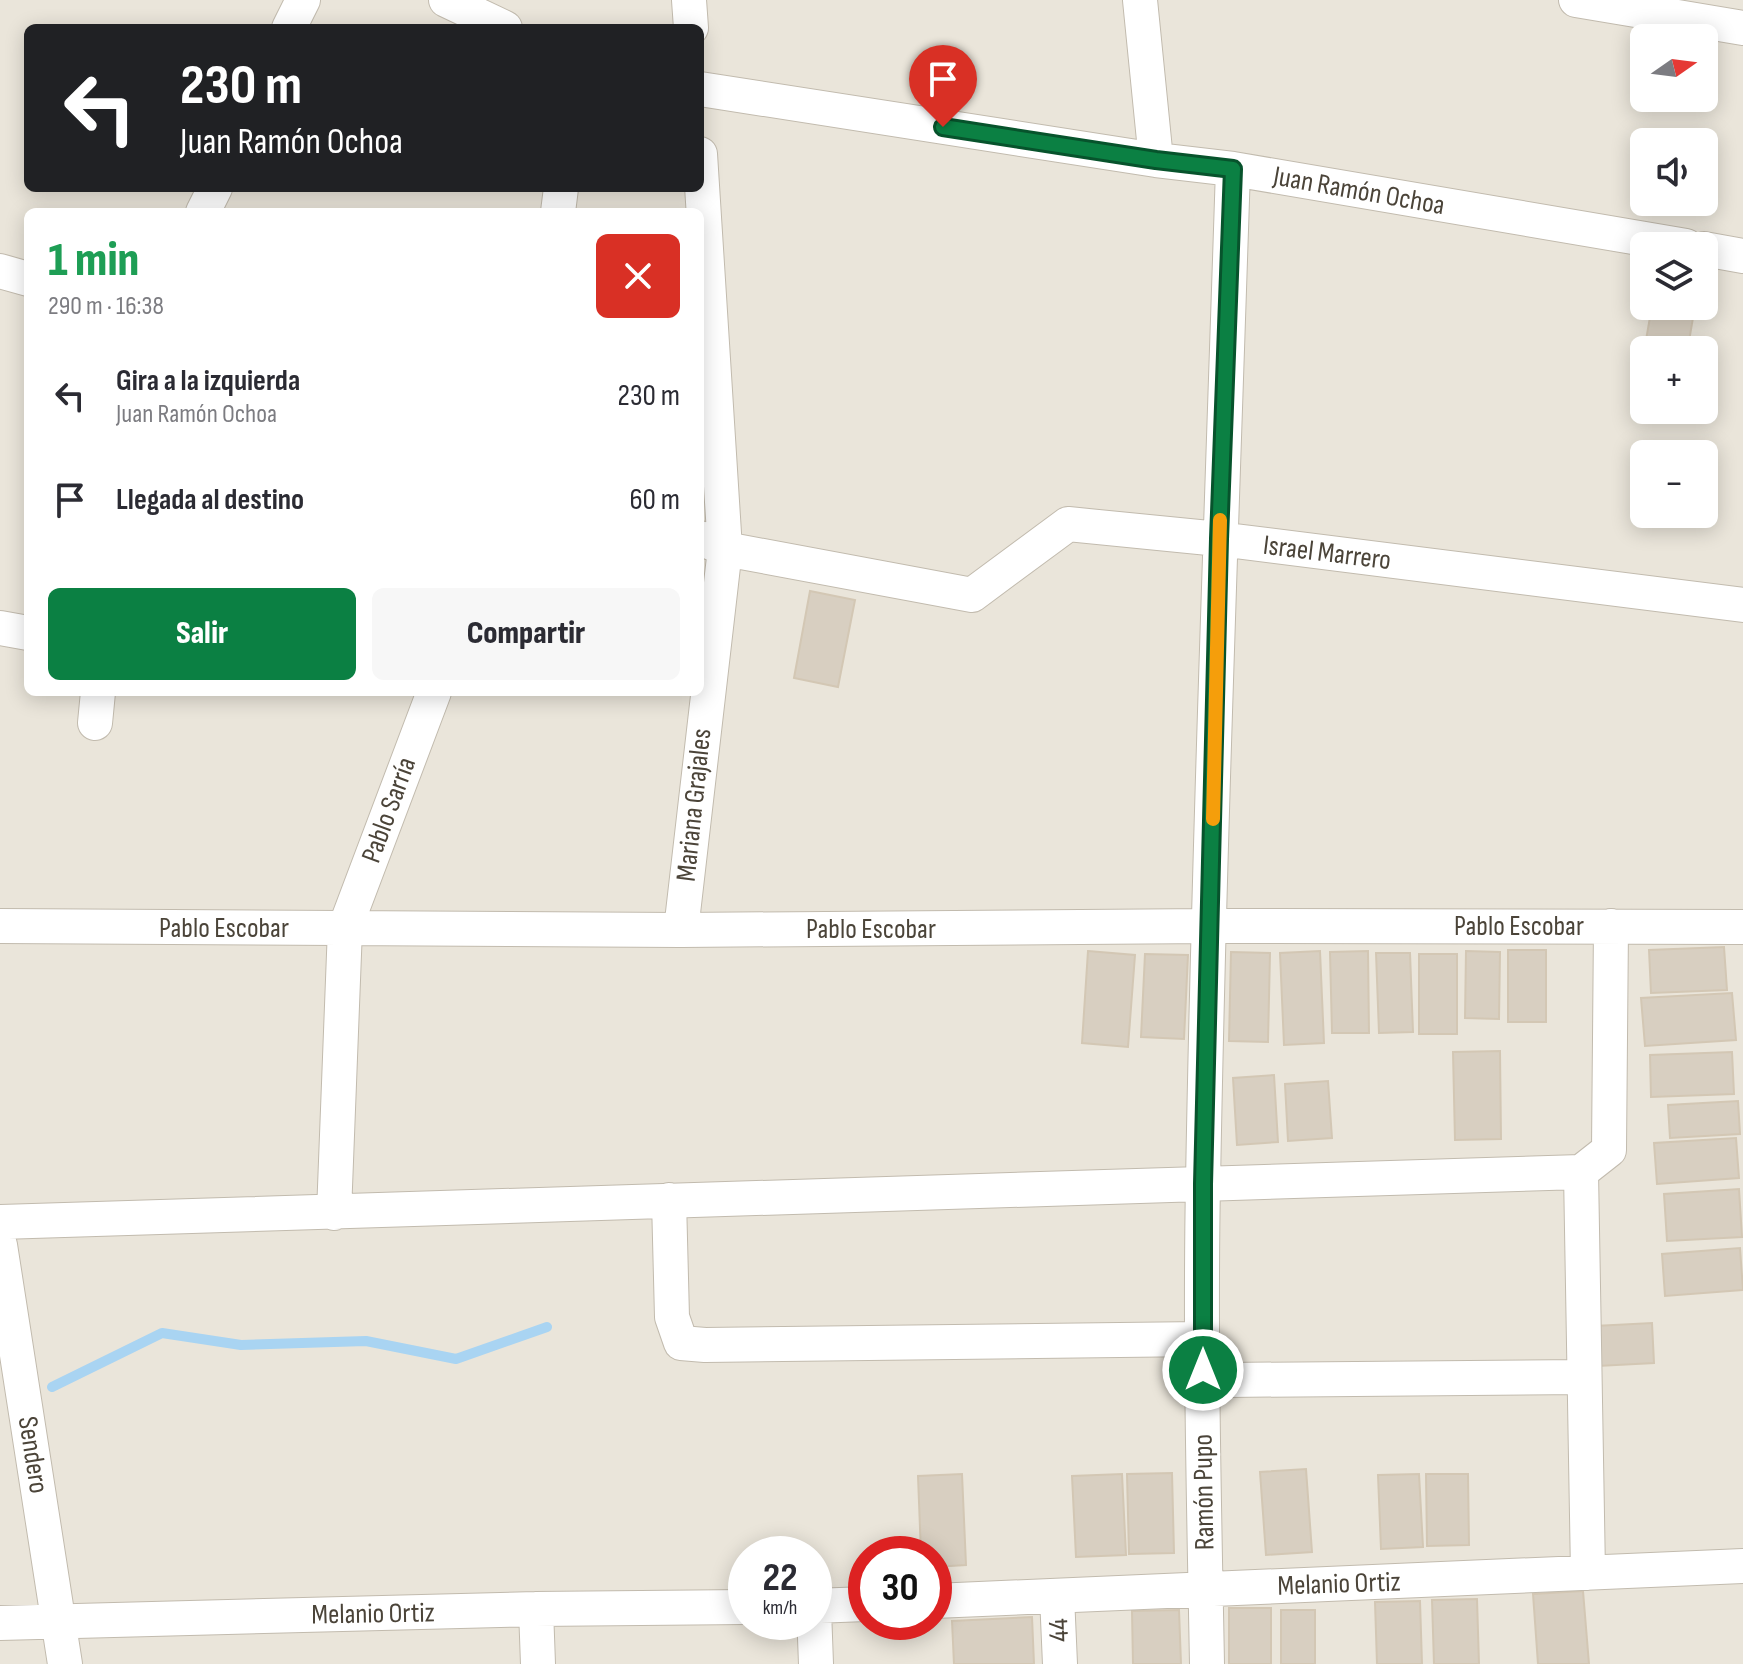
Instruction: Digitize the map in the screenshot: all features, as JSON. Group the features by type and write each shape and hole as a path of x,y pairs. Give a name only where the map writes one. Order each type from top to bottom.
{"street":[{"path":"291,24 303,0"},
{"path":"446,0 497,24"},
{"path":"689,0 691,24"},
{"path":"1140,0 1156,160"},
{"path":"1576,0 1743,28"},
{"name":"Juan Ramón Ochoa","path":"704,90 1156,160 1233,169 1630,236"},
{"name":"Ramón Pupo","path":"1207,1664 1203,1184 1219,539 1233,169"},
{"path":"1718,252 1743,256"},
{"path":"0,271 24,278"},
{"name":"Mariana Grajales","path":"704,284 712,544 704,644"},
{"name":"Israel Marrero","path":"712,544 972,595 1068,524 1219,539 1743,605"},
{"path":"0,628 24,632"},
{"name":"Pablo Sarría","path":"334,1213 345,928 432,696"},
{"name":"Mariana Grajales","path":"681,930 700,696"},
{"name":"Pablo Escobar","path":"0,926 681,930 1210,926 1743,927"},
{"path":"0,1222 1581,1172 1609,1150 1611,926"},
{"path":"1581,1172 1588,1573"},
{"path":"669,1200 672,1317 681,1343 1202,1339 1226,1380 1583,1377"},
{"name":"Sendero","path":"0,1245 65,1664"},
{"name":"Melanio Ortiz","path":"952,1600 1743,1566"},
{"name":"44","path":"1057,1596 1060,1664"},
{"name":"Melanio Ortiz","path":"0,1623 728,1607"},
{"path":"536,1609 538,1664"},
{"path":"815,1640 816,1664"}],"shaded area":[{"path":"0,0 1743,0 1743,1664 0,1664"}],"building":[{"path":"1650,320 1693,320 1690,336 1647,336"},
{"path":"810,591 855,600 838,687 794,678"},
{"path":"1724,947 1727,990 1651,993 1649,950"},
{"path":"1508,950 1546,950 1546,1022 1508,1022"},
{"path":"1088,951 1135,955 1128,1047 1082,1043"},
{"path":"1320,951 1324,1043 1284,1045 1280,953"},
{"path":"1368,951 1369,1033 1332,1033 1330,952"},
{"path":"1466,951 1500,952 1499,1019 1465,1018"},
{"path":"1231,952 1270,953 1268,1042 1229,1041"},
{"path":"1376,953 1410,953 1413,1032 1379,1033"},
{"path":"1145,954 1188,955 1184,1039 1141,1037"},
{"path":"1419,954 1457,954 1457,1034 1419,1034"},
{"path":"1732,993 1736,1040 1645,1046 1641,998"},
{"path":"1500,1051 1501,1139 1455,1140 1453,1052"},
{"path":"1732,1052 1734,1094 1651,1097 1650,1055"},
{"path":"1274,1075 1278,1142 1237,1145 1233,1078"},
{"path":"1328,1081 1332,1138 1288,1141 1285,1084"},
{"path":"1738,1101 1740,1134 1670,1138 1668,1105"},
{"path":"1736,1138 1739,1178 1657,1184 1654,1143"},
{"path":"1739,1189 1742,1237 1667,1241 1664,1194"},
{"path":"1740,1248 1743,1290 1665,1296 1662,1254"},
{"path":"1652,1323 1654,1363 1598,1366 1595,1326"},
{"path":"1306,1469 1312,1552 1266,1555 1260,1472"},
{"path":"1172,1473 1174,1553 1129,1554 1127,1474"},
{"path":"962,1474 966,1565 952,1566 952,1536 920,1536 918,1476"},
{"path":"1122,1474 1126,1555 1076,1557 1072,1476"},
{"path":"1419,1474 1423,1547 1381,1549 1378,1475"},
{"path":"1426,1474 1468,1474 1469,1545 1427,1546"},
{"path":"1583,1591 1589,1664 1538,1664 1533,1594"},
{"path":"1477,1599 1479,1664 1434,1664 1432,1600"},
{"path":"1420,1601 1422,1664 1377,1664 1375,1602"},
{"path":"1229,1608 1271,1608 1271,1664 1229,1664"},
{"path":"1179,1610 1181,1664 1133,1664 1132,1611"},
{"path":"1281,1610 1315,1610 1315,1664 1281,1664"},
{"path":"1032,1617 1034,1664 954,1664 952,1621"}],"waterway":[{"path":"52,1387 162,1333 241,1345 366,1341 456,1359 547,1327"}],"slow traffic":[{"path":"1213,819 1220,520"}],"route":[{"path":"943,127 1233,169 1219,539 1203,1184 1203,1370"}]}
